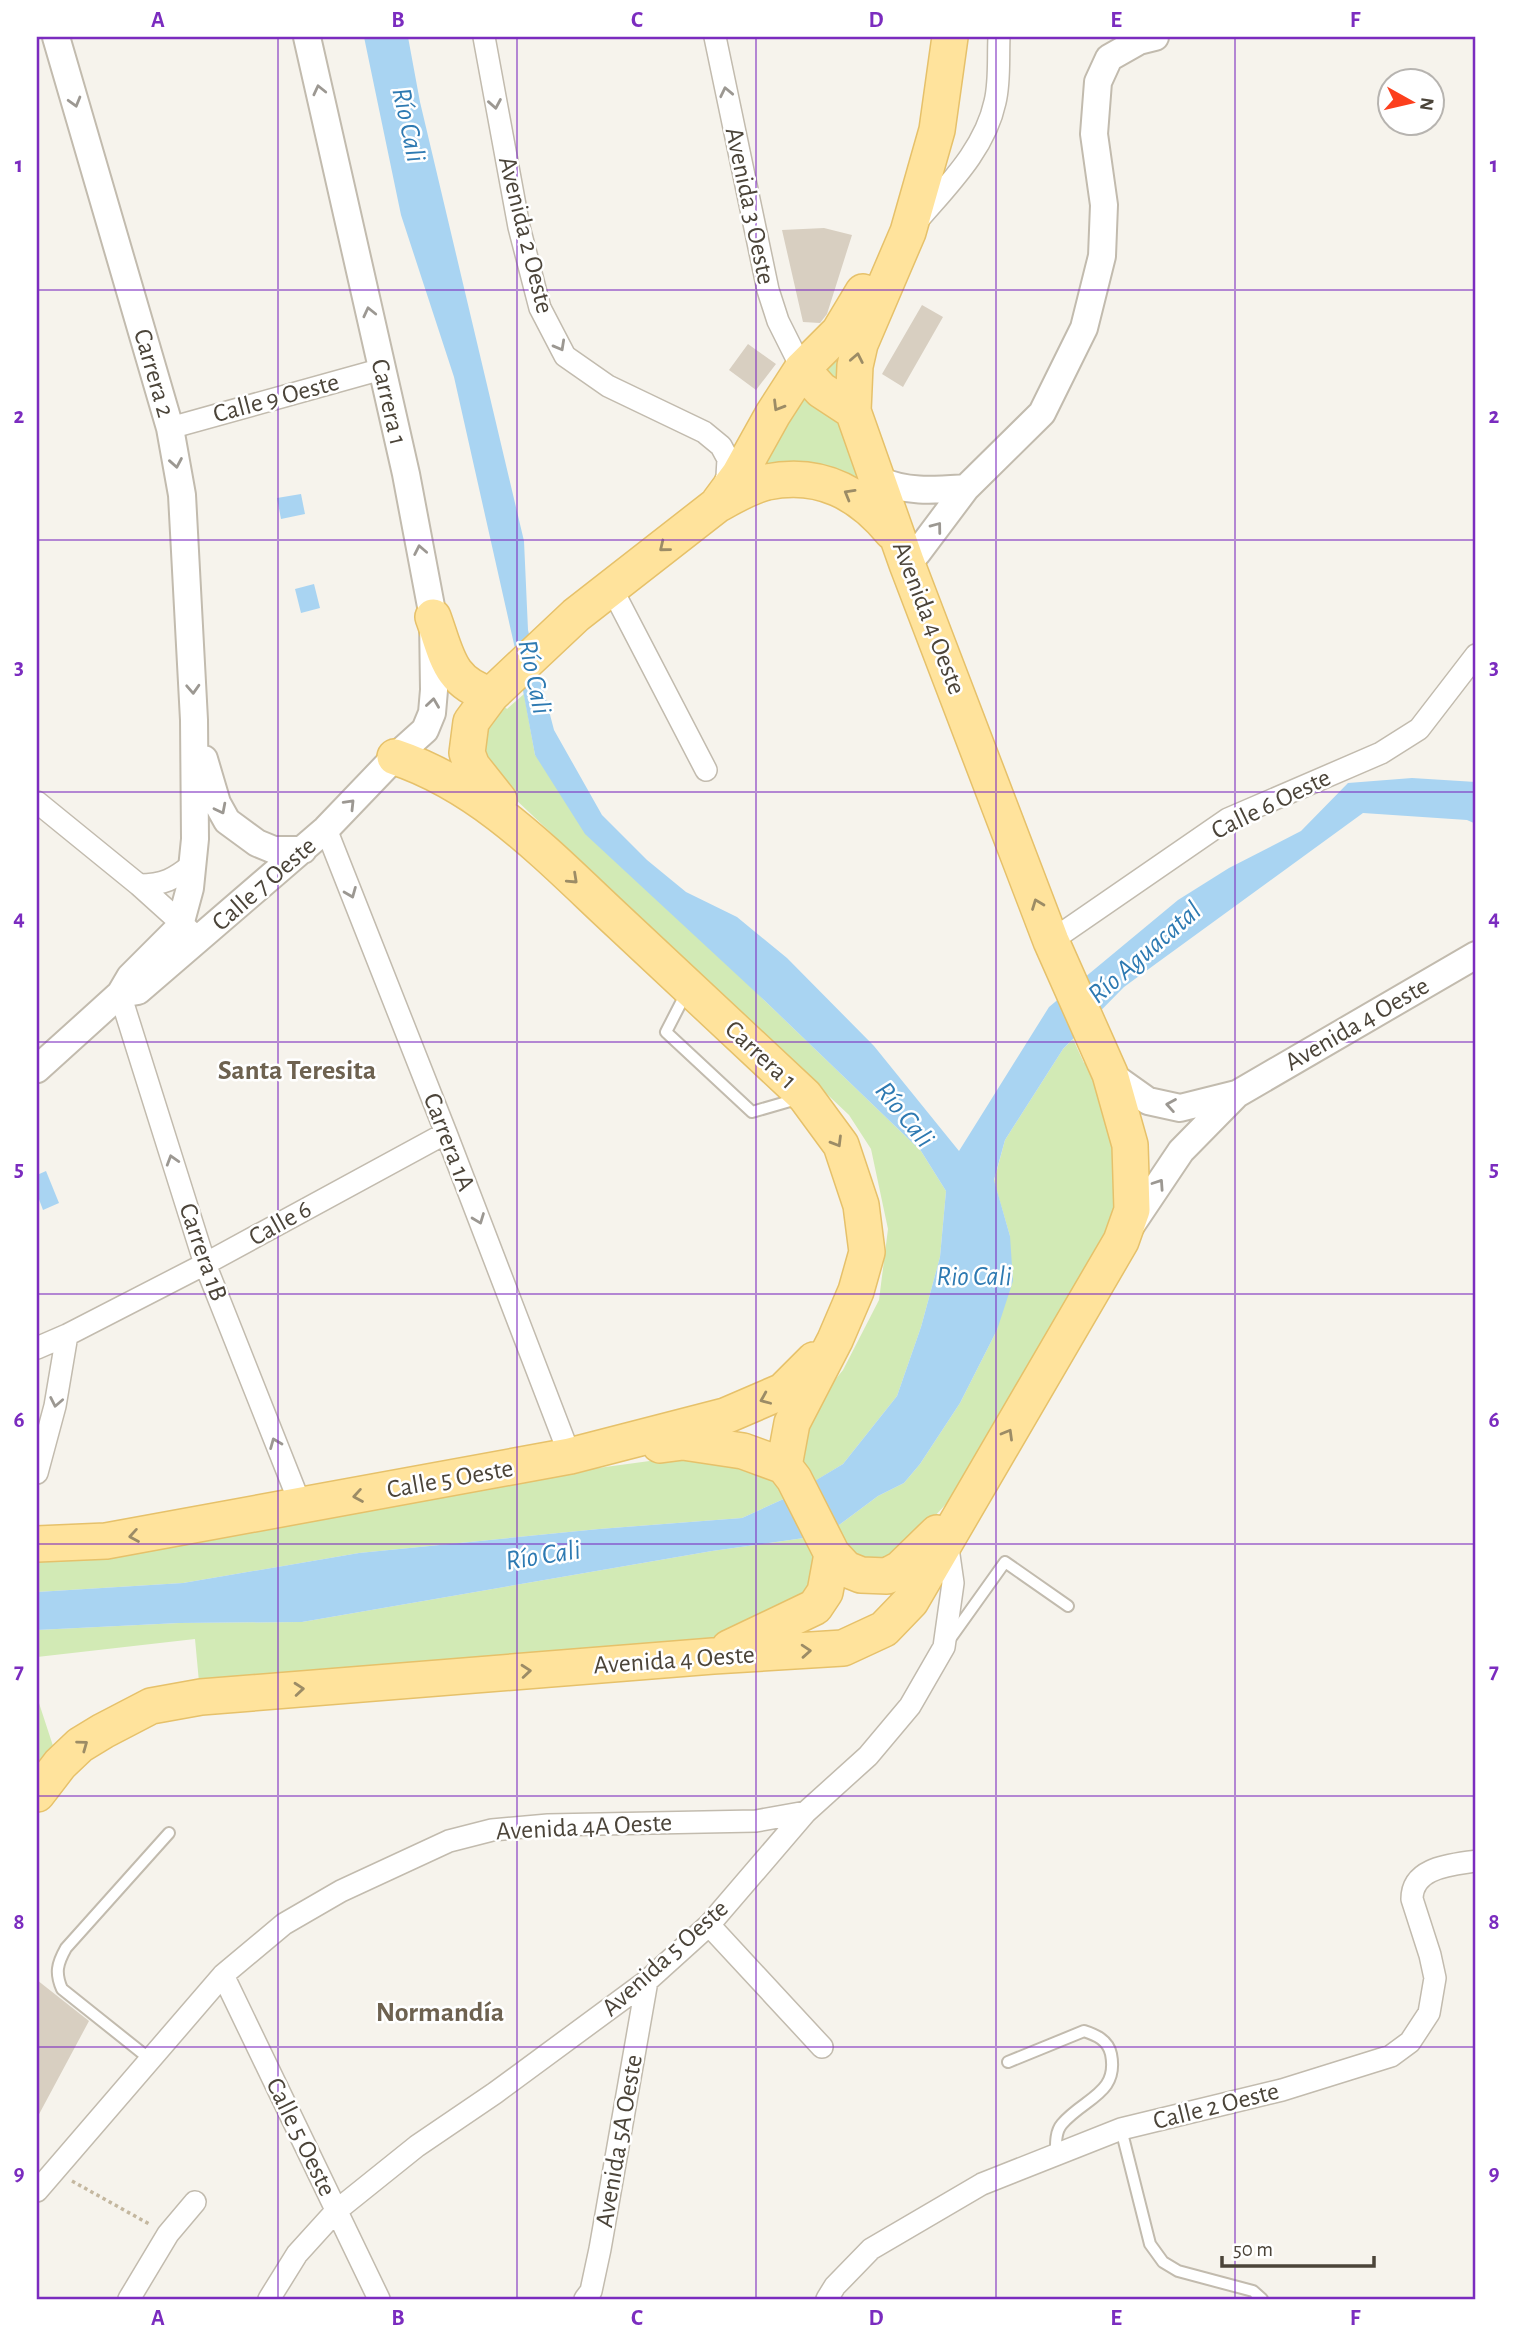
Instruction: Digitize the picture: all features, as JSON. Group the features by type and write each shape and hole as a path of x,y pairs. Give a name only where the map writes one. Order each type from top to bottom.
{"main road":[{"name":"Avenida 4 Oeste","path":"37,1794 80,1745 152,1706 201,1697 843,1648 884,1629 911,1601 1121,1241 1132,1210 1130,1145 1105,1064 1057,954 907,564 852,411 855,366 860,344 908,232 930,155 944,89 950,37"},
{"name":"Avenida 4 Oeste","path":"717,505 739,475 802,369 839,332 884,256 930,155"},
{"path":"802,369 821,390 852,411"},
{"path":"523,832 472,766 467,753 471,722 495,691 576,615 717,505 767,482 803,479 837,487 868,505 884,522 892,531 907,564"},
{"path":"433,617 451,665 461,682 477,691 495,691"},
{"path":"396,757 429,769 457,784 523,832"},
{"name":"Carrera 1","path":"523,832 805,1096 841,1146 861,1205 867,1252 856,1291 835,1340 792,1423 789,1472"},
{"name":"Calle 5 Oeste","path":"37,1544 106,1541 570,1456 725,1416 783,1391 835,1340"},
{"path":"570,1456 683,1442 743,1451 789,1472 830,1548 846,1569 861,1575 887,1576 911,1560 974,1493"},
{"path":"713,1656 815,1607 825,1592 830,1548"}],"street":[{"name":"Carrera 2","path":"56,37 170,428 182,495 194,720 192,930"},
{"name":"Carrera 1","path":"307,37 406,474 433,617 435,690 432,713 425,730 396,757"},
{"name":"Avenida 2 Oeste","path":"484,37 511,192 540,308 565,356 608,386 696,428 721,446 728,459 727,476 717,505"},
{"name":"Avenida 3 Oeste","path":"715,37 768,290 778,321 802,369"},
{"path":"908,232 981,141 995,102 999,37"},
{"path":"907,564 966,488 1042,413 1084,328 1102,256 1104,205 1094,134 1098,82 1109,58 1139,41 1154,37"},
{"name":"Calle 9 Oeste","path":"170,428 382,369"},
{"path":"879,480 904,488 966,488"},
{"path":"612,589 706,770"},
{"name":"Calle 6 Oeste","path":"1057,954 1228,819 1381,753 1419,729 1476,655"},
{"name":"Carrera 2","path":"194,720 217,803 227,821 257,843 274,850 303,850"},
{"name":"Calle 7 Oeste","path":"37,1069 120,993 130,977 303,850 396,757"},
{"path":"37,802 192,930"},
{"name":"Carrera 1A","path":"326,829 570,1456"},
{"path":"139,886 158,885 174,878 193,864"},
{"name":"Avenida 4 Oeste","path":"1121,1241 1181,1151 1237,1094 1476,955"},
{"name":"Carrera 1B","path":"120,993 205,1264 301,1506"},
{"name":"Avenida 4 Oeste","path":"1105,1064 1149,1101 1180,1108 1237,1094"},
{"name":"Calle 6","path":"37,1348 205,1264 446,1133"},
{"path":"37,1473 55,1406 67,1335"},
{"name":"Avenida 5 Oeste","path":"269,2299 297,2254 336,2211 417,2146 495,2093 647,1981 709,1925 806,1812 868,1756 910,1706 944,1647 953,1583 947,1541"},
{"name":"Avenida 4A Oeste","path":"37,2191 223,1975 284,1924 329,1897 400,1862 449,1841 492,1830 548,1825 756,1821 806,1812"},
{"name":"Calle 2 Oeste","path":"827,2299 835,2286 871,2249 982,2184 1121,2129 1282,2090 1391,2056 1410,2042 1429,2013 1435,1978 1412,1891 1420,1877 1444,1866 1476,1861"},
{"path":"709,1925 822,2047"},
{"name":"Calle 5 Oeste","path":"223,1975 379,2299"},
{"name":"Avenida 5A Oeste","path":"585,2299 591,2291 600,2249 647,1981"},
{"path":"130,2299 168,2234 195,2202"}],"lane":[{"path":"689,988 666,1031 752,1112 805,1096"},
{"path":"944,1647 1005,1562 1068,1606"},
{"path":"151,2060 62,1989 56,1976 58,1962 66,1948 169,1833"},
{"path":"1008,2062 1084,2031 1097,2035 1110,2047 1114,2068 1109,2084 1060,2125 1056,2155"},
{"path":"1121,2129 1150,2244 1163,2262 1178,2271 1253,2291 1262,2299"}],"path":[{"path":"53,2170 168,2234"}],"green space":[{"path":"860,344 868,505 739,475 802,369"},
{"path":"524,694 535,755 764,1000 921,1151 946,1191 940,1257 921,1327 897,1396 843,1464 810,1484 796,1456 809,1412 843,1370 879,1300 888,1229 871,1149 849,1115 494,779 484,756 487,726 505,707 507,709"},
{"path":"1073,1039 1084,1063 1088,1062 1115,1150 1116,1207 1108,1231 961,1488 904,1549 881,1564 851,1556 835,1528 878,1496 904,1483 920,1464 960,1403 997,1330 1010,1236 994,1181 1005,1140 1063,1049"},
{"path":"679,1457 777,1472 788,1497 742,1518 359,1553 183,1583 37,1592 37,1558 576,1471"},
{"path":"811,1537 819,1549 809,1601 709,1641 199,1682 195,1639 37,1657 37,1630 179,1623 302,1622 712,1551"},
{"path":"37,1697 55,1752 37,1773"}],"water":[{"name":"Rio Cali","path":"364,37 408,37 420,102 524,541 528,630 554,730 602,815 647,860 686,892 737,917 787,958 874,1046 959,1151 1049,1007 1178,900 1229,868 1301,831 1348,783 1412,778 1476,782 1476,824 1467,820 1363,813 1124,987 1063,1049 1005,1140 994,1180 1010,1236 1013,1281 997,1330 960,1403 920,1464 904,1483 878,1496 835,1528 811,1537 712,1551 302,1622 179,1623 37,1630 37,1592 183,1583 359,1553 742,1518 788,1497 843,1464 897,1396 921,1327 940,1257 946,1191 921,1151 585,834 535,755 516,653 454,377 401,215"},
{"path":"301,494 305,514 281,519 277,498"},
{"path":"314,584 320,608 301,613 295,589"},
{"path":"46,1171 59,1203 43,1210 37,1194 37,1175"}],"building":[{"path":"824,228 852,235 827,314 820,323 803,322 782,230"},
{"path":"922,305 943,317 903,387 882,374"},
{"path":"748,344 776,364 756,390 729,370"},
{"path":"37,1980 89,2021 37,2118"}],"district":[{"name":"Santa Teresita","path":"297,1071"},
{"name":"Normandía","path":"440,2013"}],"water label":[{"name":"Río Cali","path":"408,125"},
{"name":"Río Cali","path":"534,677"},
{"name":"Río Aguacatal","path":"1145,953"},
{"name":"Río Cali","path":"904,1115"},
{"name":"Río Cali","path":"543,1556"}]}
